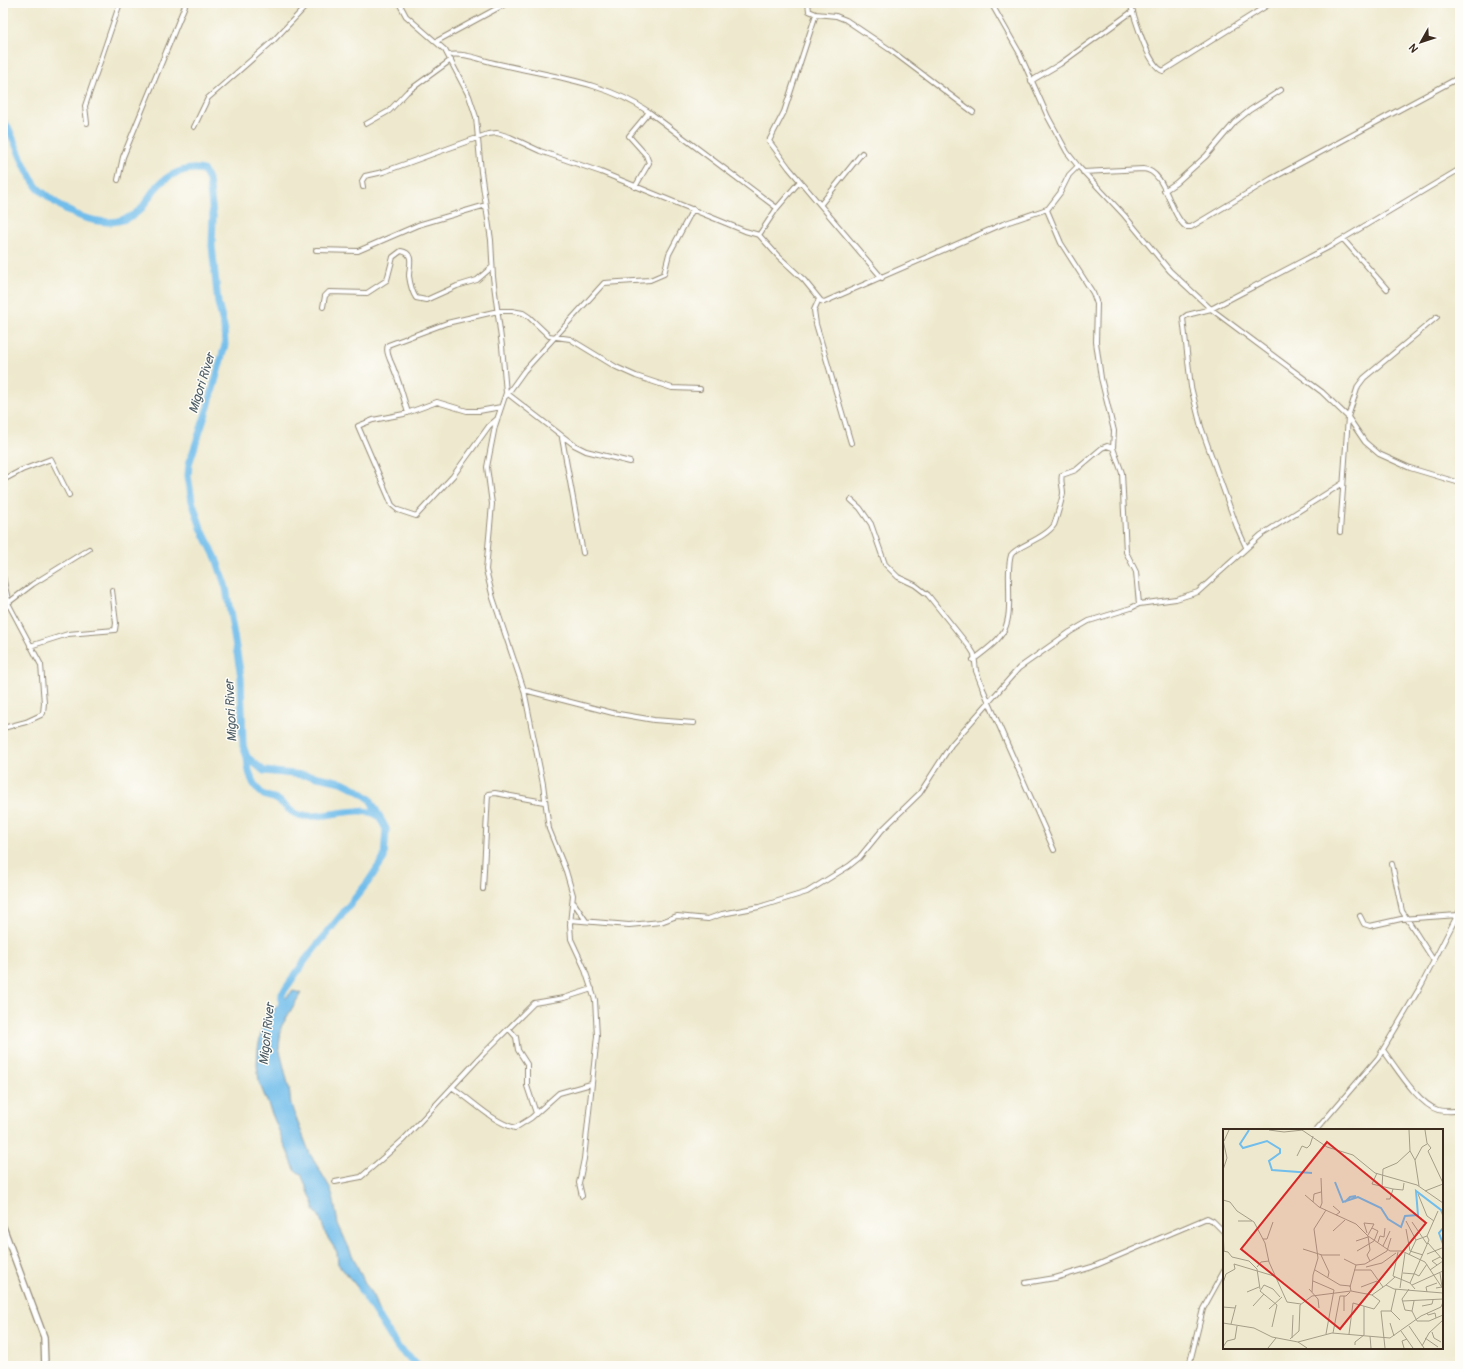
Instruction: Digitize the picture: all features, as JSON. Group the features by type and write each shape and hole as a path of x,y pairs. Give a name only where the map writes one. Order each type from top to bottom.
{"street":[{"path":"87,123 85,106 120,3"},
{"path":"118,180 123,157 183,14 186,3"},
{"path":"194,128 208,98 274,40 310,3"},
{"path":"399,3 406,16 437,41 450,57 472,102 476,114 481,172 491,240 492,267 506,393 497,419 487,467 492,504 486,570 492,598 524,690 543,784 544,802 549,829 566,872 574,902 586,921"},
{"path":"437,41 507,3"},
{"path":"808,3 809,11 816,14 836,16 846,20 889,49 973,112"},
{"path":"991,3 1019,52 1031,81 1061,142 1083,172 1124,215 1164,264 1211,309 1322,392 1348,417 1365,442 1379,454 1410,468 1460,483"},
{"path":"1130,3 1149,53 1158,69 1163,71 1271,3"},
{"path":"1031,81 1060,64 1133,11"},
{"path":"816,14 784,112 769,142 882,278"},
{"path":"366,124 388,111 407,92 450,57 469,56 595,87 631,101 649,112 777,208"},
{"path":"1083,172 1148,169 1157,175 1180,221 1186,227 1191,227 1271,179 1460,77"},
{"path":"1164,191 1176,183 1206,156 1235,122 1250,110 1281,90"},
{"path":"635,187 649,163 646,156 629,136 649,112"},
{"path":"362,187 362,181 365,176 383,172 478,138 492,134 502,134 540,151 600,172 684,207 693,209 745,231 759,235 778,256 804,280 822,302 828,302 1003,224 1047,209 1060,193 1069,175 1078,166"},
{"path":"821,204 862,153"},
{"path":"1246,547 1237,527 1201,427 1190,381 1183,318 1187,315 1211,309 1343,239 1460,169"},
{"path":"759,235 777,208 800,181"},
{"path":"316,250 358,250 418,225 486,205"},
{"path":"504,400 524,371 604,283 647,281 663,274 669,254 693,209"},
{"path":"1047,209 1065,250 1096,299 1098,314 1096,342 1101,378 1114,431 1113,448 1122,473 1126,552 1136,572 1139,604"},
{"path":"1343,239 1387,289"},
{"path":"323,307 325,296 330,292 365,294 384,283 388,277 393,257 401,251 407,253 409,256 411,267 409,275 413,292 416,298 421,301 457,286 477,280 492,267"},
{"path":"819,299 814,310 816,324 851,443"},
{"path":"408,413 398,374 388,354 387,346 438,326 498,311 523,313 533,320 548,336 570,339 616,367 644,380 672,388 700,389"},
{"path":"1340,532 1348,417 1352,400 1360,381 1437,316"},
{"path":"508,394 562,438 586,451 630,462"},
{"path":"497,419 489,426 448,482 419,513 412,515 398,510 392,505 358,426 373,420 408,413 439,402 467,411 479,411 501,407"},
{"path":"562,438 583,553"},
{"path":"973,660 994,644 1006,631 1010,613 1009,580 1011,555 1016,550 1036,540 1054,525 1063,495 1062,475 1076,470 1102,448 1107,446 1113,448"},
{"path":"3,480 22,470 51,459 69,495"},
{"path":"570,920 629,925 661,922 677,916 708,919 807,892 850,866 859,858 882,830 920,793 947,750 1019,668 1070,632 1093,620 1139,604 1182,597 1198,592 1246,547 1281,521 1343,483"},
{"path":"851,500 860,508 871,524 885,564 898,577 928,595 971,648 974,654 973,660 977,675 1054,850"},
{"path":"3,607 33,584 89,549"},
{"path":"3,576 8,604 30,646 42,665 44,681 42,690 43,712 26,722 3,728"},
{"path":"30,646 68,634 115,630 116,623 112,590"},
{"path":"524,690 613,713 654,720 694,723"},
{"path":"483,889 487,803 489,794 495,793 544,802"},
{"path":"1392,864 1401,905 1407,918 1434,961"},
{"path":"574,902 570,920 571,939 592,989 595,1000 598,1036 591,1084 584,1159 579,1183 582,1196"},
{"path":"1317,1129 1370,1069 1383,1050 1434,961 1460,910"},
{"path":"1360,916 1364,924 1370,926 1407,918 1458,915"},
{"path":"335,1182 361,1177 403,1140 484,1053 509,1029 526,1009 534,1003 564,998 592,989"},
{"path":"509,1029 516,1037 518,1050 527,1064 527,1086 536,1113"},
{"path":"1383,1050 1425,1103 1437,1109 1460,1111"},
{"path":"453,1088 470,1099 480,1109 512,1128 521,1126 559,1093 591,1084"},
{"path":"1025,1283 1055,1278 1096,1265 1205,1219 1211,1220 1223,1231"},
{"path":"3,1227 44,1337 44,1366"},
{"path":"1189,1366 1203,1309 1223,1273"}],"water":[{"path":"293,991 301,993 281,1027 279,1047 289,1088 291,1105 310,1154 329,1186 333,1196 338,1224 364,1281 374,1298 379,1313 338,1264 337,1252 326,1235 319,1216 314,1210 314,1205 301,1174 295,1170 259,1082 257,1065 258,1048 264,1018"}],"waterway":[{"name":"Migori River","path":"3,122 8,127 24,165 37,187 60,206 83,217 107,222 119,221 131,217 141,209 153,191 160,184 171,176 183,171 190,169 203,170 209,180 213,216 212,246 218,303 224,327 225,345 208,407 189,464 188,476 192,501 201,528 216,558 226,588 241,677 243,746 247,757 264,771 313,776 342,782 356,789 370,799 386,829 384,858 368,882 306,959 282,994 281,1010"},
{"path":"247,757 249,773 256,787 264,795 279,801 295,814 318,816 352,811 363,811 380,817"},
{"name":"Migori River","path":"361,1290 398,1348 418,1366"}]}
